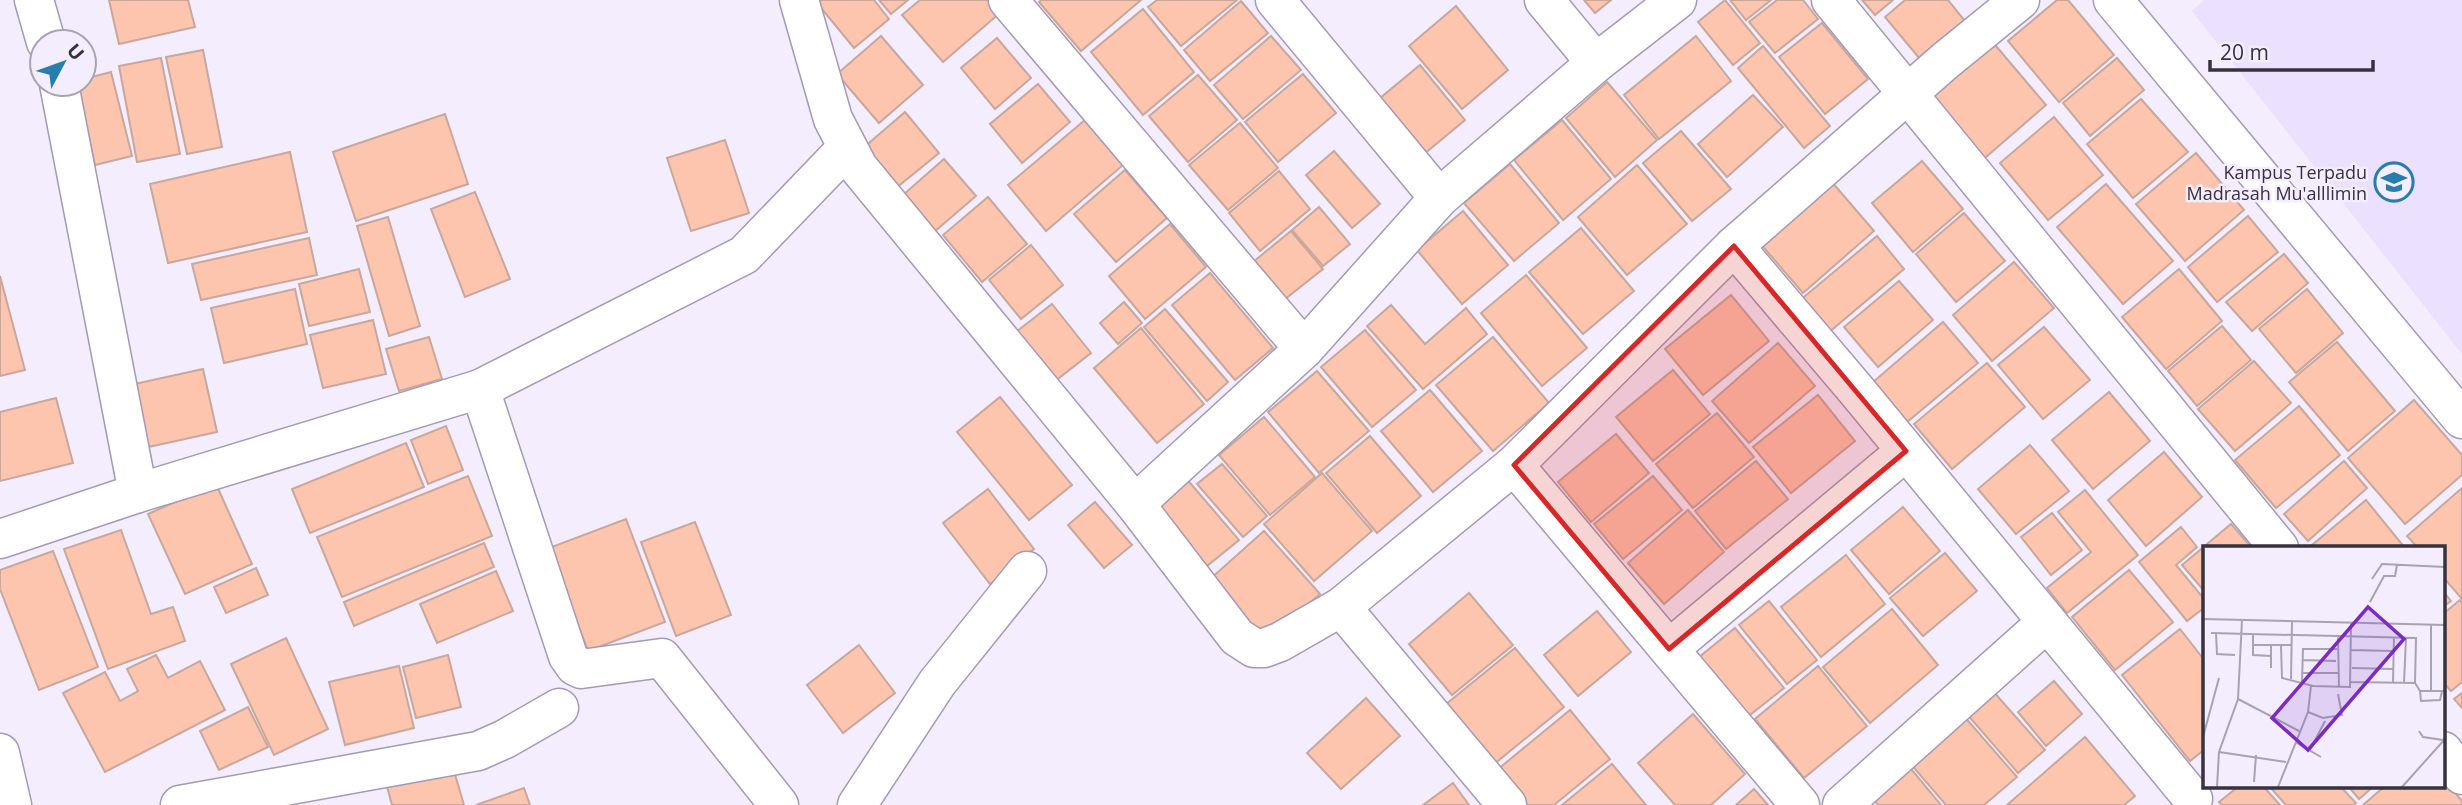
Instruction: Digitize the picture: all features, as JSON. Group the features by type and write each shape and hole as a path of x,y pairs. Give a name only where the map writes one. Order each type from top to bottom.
{"street":[{"path":"34,0 42,28"},
{"path":"799,0 833,119 858,167 1135,503 1237,637 1254,648 1264,648 1280,642 1341,607 1514,465 1734,246 1945,61 2020,0"},
{"path":"1008,0 1304,349"},
{"path":"1275,0 1439,198"},
{"path":"1544,0 1596,62"},
{"path":"1135,503 1304,349 1439,198 1596,62 1677,0"},
{"path":"1831,0 2277,546"},
{"path":"2113,0 2462,419"},
{"path":"62,98 138,493"},
{"path":"0,539 138,493 480,390 744,255 847,148"},
{"path":"1734,246 2197,797"},
{"path":"480,390 568,656 575,666 581,668 662,658 779,805"},
{"path":"1669,649 1906,451"},
{"path":"1514,465 1800,805"},
{"path":"857,805 937,684 1027,571"},
{"path":"1341,607 1507,805"},
{"path":"1842,805 2048,622"},
{"path":"180,805 478,751 559,708"},
{"path":"2444,752 2462,775"},
{"path":"0,753 12,805"}],"highlighted area":[{"path":"1734,246 1906,451 1669,649 1514,465"}],"shaded area":[{"name":"Kampus Terpadu Madrasah Mu'alllimin","path":"2204,0 2462,0 2462,354 2192,11"}],"building":[{"path":"109,0 188,0 195,27 119,44"},
{"path":"820,0 874,0 889,19 854,48 817,3"},
{"path":"879,0 908,0 891,14"},
{"path":"920,0 990,0 1001,12 943,62 902,15"},
{"path":"1141,0 1081,51 1039,2"},
{"path":"1157,0 1237,0 1181,46 1148,7"},
{"path":"1584,0 1611,0 1595,13"},
{"path":"1725,0 1760,43 1733,65 1698,22"},
{"path":"1730,0 1771,0 1746,20"},
{"path":"1777,0 1803,0 1818,19 1775,53 1749,22"},
{"path":"1862,0 1893,0 1875,15"},
{"path":"1905,0 1948,0 1965,21 1920,59 1885,17"},
{"path":"2057,0 2068,0 2114,55 2059,102 2008,41"},
{"path":"1241,1 1268,33 1210,81 1184,50"},
{"path":"1456,6 1508,70 1462,109 1409,46"},
{"path":"1143,9 1194,72 1143,115 1091,52"},
{"path":"1822,23 1868,79 1825,114 1779,57"},
{"path":"1985,33 2046,105 1979,163 1917,91"},
{"path":"881,36 923,85 879,123 837,74"},
{"path":"1271,36 1301,70 1243,119 1214,85"},
{"path":"1696,36 1731,81 1659,139 1624,95"},
{"path":"997,38 1031,78 995,109 961,68"},
{"path":"1763,46 1830,126 1804,148 1738,68"},
{"path":"203,50 222,147 187,154 166,57"},
{"path":"161,58 180,154 137,162 119,66"},
{"path":"2117,58 2144,90 2090,136 2063,103"},
{"path":"1420,65 1465,120 1424,154 1379,99"},
{"path":"111,72 132,156 95,165 80,98 98,98 98,75"},
{"path":"1303,74 1336,113 1278,162 1245,122"},
{"path":"1198,75 1237,120 1188,162 1149,116"},
{"path":"1607,82 1657,140 1615,177 1566,118"},
{"path":"1038,84 1070,122 1022,163 990,124"},
{"path":"1753,95 1783,127 1727,177 1698,144"},
{"path":"2141,99 2188,152 2133,198 2087,144"},
{"path":"905,112 939,153 896,188 862,149"},
{"path":"445,114 468,184 356,221 333,152"},
{"path":"2054,117 2103,175 2048,220 2000,163"},
{"path":"1085,120 1123,165 1046,231 1008,185"},
{"path":"1562,120 1611,179 1563,220 1514,160"},
{"path":"1240,123 1278,168 1228,210 1189,165"},
{"path":"1681,131 1731,189 1692,221 1643,163"},
{"path":"725,140 749,213 691,231 667,158"},
{"path":"1334,151 1380,204 1352,228 1306,175"},
{"path":"290,152 307,232 168,263 150,184"},
{"path":"2196,153 2244,210 2185,261 2136,204"},
{"path":"944,159 976,196 934,232 903,195"},
{"path":"1922,161 1963,209 1913,252 1872,203"},
{"path":"1510,164 1559,223 1514,261 1464,203"},
{"path":"1637,165 1687,224 1627,275 1578,217"},
{"path":"1125,170 1167,218 1116,262 1074,214"},
{"path":"1279,171 1310,209 1260,251 1229,213"},
{"path":"1831,181 1874,231 1803,293 1759,242"},
{"path":"2106,184 2173,261 2123,304 2057,227"},
{"path":"475,192 510,279 465,297 431,209"},
{"path":"988,197 1027,244 982,282 943,235"},
{"path":"1319,207 1350,244 1323,266 1292,230"},
{"path":"1463,211 1508,265 1462,304 1417,250"},
{"path":"1964,213 2005,261 1956,302 1916,254"},
{"path":"2248,216 2278,252 2217,302 2188,267"},
{"path":"388,217 420,326 389,336 357,226"},
{"path":"1170,224 1206,267 1145,319 1109,276"},
{"path":"1581,228 1634,291 1583,334 1529,272"},
{"path":"1291,231 1323,269 1285,299 1253,262"},
{"path":"1877,236 1904,269 1828,333 1799,301"},
{"path":"309,238 317,275 201,300 192,264"},
{"path":"1031,245 1063,285 1021,319 989,280"},
{"path":"2284,254 2308,283 2252,331 2226,302"},
{"path":"2014,262 2054,308 1992,361 1953,315"},
{"path":"359,269 370,312 309,326 299,284"},
{"path":"2179,269 2222,321 2166,369 2122,317"},
{"path":"1210,273 1273,348 1235,380 1172,305"},
{"path":"1526,275 1587,348 1542,386 1481,313"},
{"path":"0,276 25,370 0,376"},
{"path":"1899,281 1933,320 1878,367 1844,327"},
{"path":"295,289 307,344 224,363 211,308"},
{"path":"2307,289 2343,333 2296,373 2259,329"},
{"path":"1731,295 1769,341 1703,395 1665,349"},
{"path":"1124,302 1142,323 1118,344 1100,323"},
{"path":"1052,304 1091,353 1050,385 1011,336"},
{"path":"1391,305 1425,344 1466,308 1487,334 1423,389 1367,326"},
{"path":"1165,309 1228,382 1207,401 1144,327"},
{"path":"373,320 386,374 323,388 310,335"},
{"path":"1943,322 1978,363 1907,422 1873,382"},
{"path":"2222,326 2251,360 2197,406 2168,371"},
{"path":"2044,327 2090,380 2043,419 1998,365"},
{"path":"1141,328 1204,404 1157,443 1094,368"},
{"path":"1365,330 1416,390 1372,427 1321,367"},
{"path":"429,337 442,379 399,391 386,349"},
{"path":"1493,337 1549,403 1493,451 1436,385"},
{"path":"2337,342 2395,411 2348,451 2289,382"},
{"path":"1778,343 1815,386 1749,443 1712,401"},
{"path":"2254,361 2291,403 2235,451 2198,409"},
{"path":"1987,363 2025,407 1952,469 1914,424"},
{"path":"203,369 217,432 144,448 130,385"},
{"path":"1673,370 1710,414 1653,461 1616,417"},
{"path":"1317,371 1369,431 1319,473 1268,412"},
{"path":"1430,390 1482,451 1433,492 1381,431"},
{"path":"2109,392 2150,441 2093,489 2052,440"},
{"path":"1818,395 1855,441 1791,493 1753,447"},
{"path":"1000,397 1072,485 1029,520 957,432"},
{"path":"56,398 73,463 0,481 0,412"},
{"path":"2414,400 2462,455 2462,475 2405,524 2348,458"},
{"path":"2299,406 2340,455 2276,508 2235,460"},
{"path":"1717,413 1754,457 1693,508 1656,464"},
{"path":"1264,417 1315,477 1270,515 1219,455"},
{"path":"446,426 463,470 428,484 411,440"},
{"path":"1616,434 1649,473 1591,522 1558,482"},
{"path":"1370,436 1421,496 1377,533 1326,473"},
{"path":"406,443 424,487 310,533 292,489"},
{"path":"2030,445 2069,491 2016,534 1978,489"},
{"path":"2164,452 2202,497 2146,546 2108,500"},
{"path":"1756,461 1788,499 1726,549 1695,511"},
{"path":"2344,461 2367,488 2308,541 2284,514"},
{"path":"1222,464 1267,516 1243,537 1197,484"},
{"path":"1322,473 1372,531 1314,581 1264,524"},
{"path":"468,476 492,536 342,597 317,537"},
{"path":"1653,476 1682,510 1623,559 1594,524"},
{"path":"1185,477 1239,540 1197,574 1144,511"},
{"path":"216,484 252,564 185,594 148,514"},
{"path":"2462,488 2462,599 2444,578 2444,546 2416,546 2407,536"},
{"path":"988,489 1034,549 990,584 943,523"},
{"path":"2085,490 2138,555 2067,613 2047,588 2091,552 2058,512"},
{"path":"2366,500 2403,546 2313,546"},
{"path":"1095,502 1132,545 1104,568 1068,525"},
{"path":"1903,507 1940,551 1889,594 1851,550"},
{"path":"1688,510 1724,552 1664,604 1628,563"},
{"path":"2052,513 2082,550 2051,575 2021,537"},
{"path":"626,519 665,622 588,651 549,548"},
{"path":"695,522 731,615 676,636 641,542"},
{"path":"2231,524 2250,546 2205,546"},
{"path":"2181,527 2197,547 2176,565 2203,598 2203,609 2187,621 2139,562"},
{"path":"121,530 151,614 173,607 185,641 108,669 64,549"},
{"path":"1264,531 1320,594 1265,643 1209,580"},
{"path":"484,543 494,567 354,626 344,602"},
{"path":"2203,547 2203,590 2182,565"},
{"path":"53,551 98,667 39,690 0,589 0,570"},
{"path":"1945,553 1977,591 1923,636 1890,598"},
{"path":"1846,555 1885,604 1821,657 1781,607"},
{"path":"256,568 268,595 226,613 214,587"},
{"path":"2129,570 2173,622 2115,670 2072,617"},
{"path":"496,571 513,611 437,643 420,604"},
{"path":"2444,592 2451,601 2444,606"},
{"path":"1469,593 1513,645 1452,695 1409,644"},
{"path":"2460,600 2462,682 2451,691 2444,683 2444,613"},
{"path":"1769,601 1817,660 1787,684 1739,625"},
{"path":"1892,609 1938,665 1870,723 1823,667"},
{"path":"1597,611 1631,652 1578,696 1544,655"},
{"path":"1735,628 1784,688 1746,718 1698,658"},
{"path":"2180,629 2203,658 2203,751 2190,761 2122,675"},
{"path":"286,638 328,729 274,755 231,664"},
{"path":"859,645 895,693 843,733 807,685"},
{"path":"1515,648 1564,707 1493,765 1445,705"},
{"path":"156,655 168,678 200,661 225,710 105,772 63,693 105,672 120,701 138,691 127,669"},
{"path":"448,655 461,707 416,718 403,667"},
{"path":"399,666 414,728 345,745 329,682"},
{"path":"1818,666 1867,726 1804,778 1755,719"},
{"path":"2054,681 2082,714 2046,746 2018,712"},
{"path":"1992,690 2045,750 2018,773 1966,713"},
{"path":"2462,693 2462,708 2454,699"},
{"path":"1366,698 1400,736 1341,789 1307,753"},
{"path":"248,707 268,747 219,770 200,731"},
{"path":"1570,710 1610,759 1554,805 1526,805 1497,770"},
{"path":"1693,714 1745,774 1711,805 1675,805 1638,763"},
{"path":"1963,715 2017,777 1984,805 1946,805 1909,762"},
{"path":"2085,737 2135,796 2124,805 2007,805"},
{"path":"452,764 464,805 392,805 386,783"},
{"path":"1612,764 1646,805 1562,805"},
{"path":"1907,764 1941,805 1878,805 1870,794"},
{"path":"2444,779 2462,801 2462,805 2363,805 2383,788 2444,788"},
{"path":"1453,783 1469,805 1423,805"},
{"path":"524,788 530,805 476,805"},
{"path":"2236,788 2265,788 2280,805 2222,805 2219,802"},
{"path":"2271,788 2342,788 2356,803 2353,805 2286,805"},
{"path":"2350,788 2372,788 2359,799"},
{"path":"1754,789 1768,805 1736,805"}],"place":[{"name":"Kampus Terpadu Madrasah Mu'alllimin","path":"2394,182"}]}
